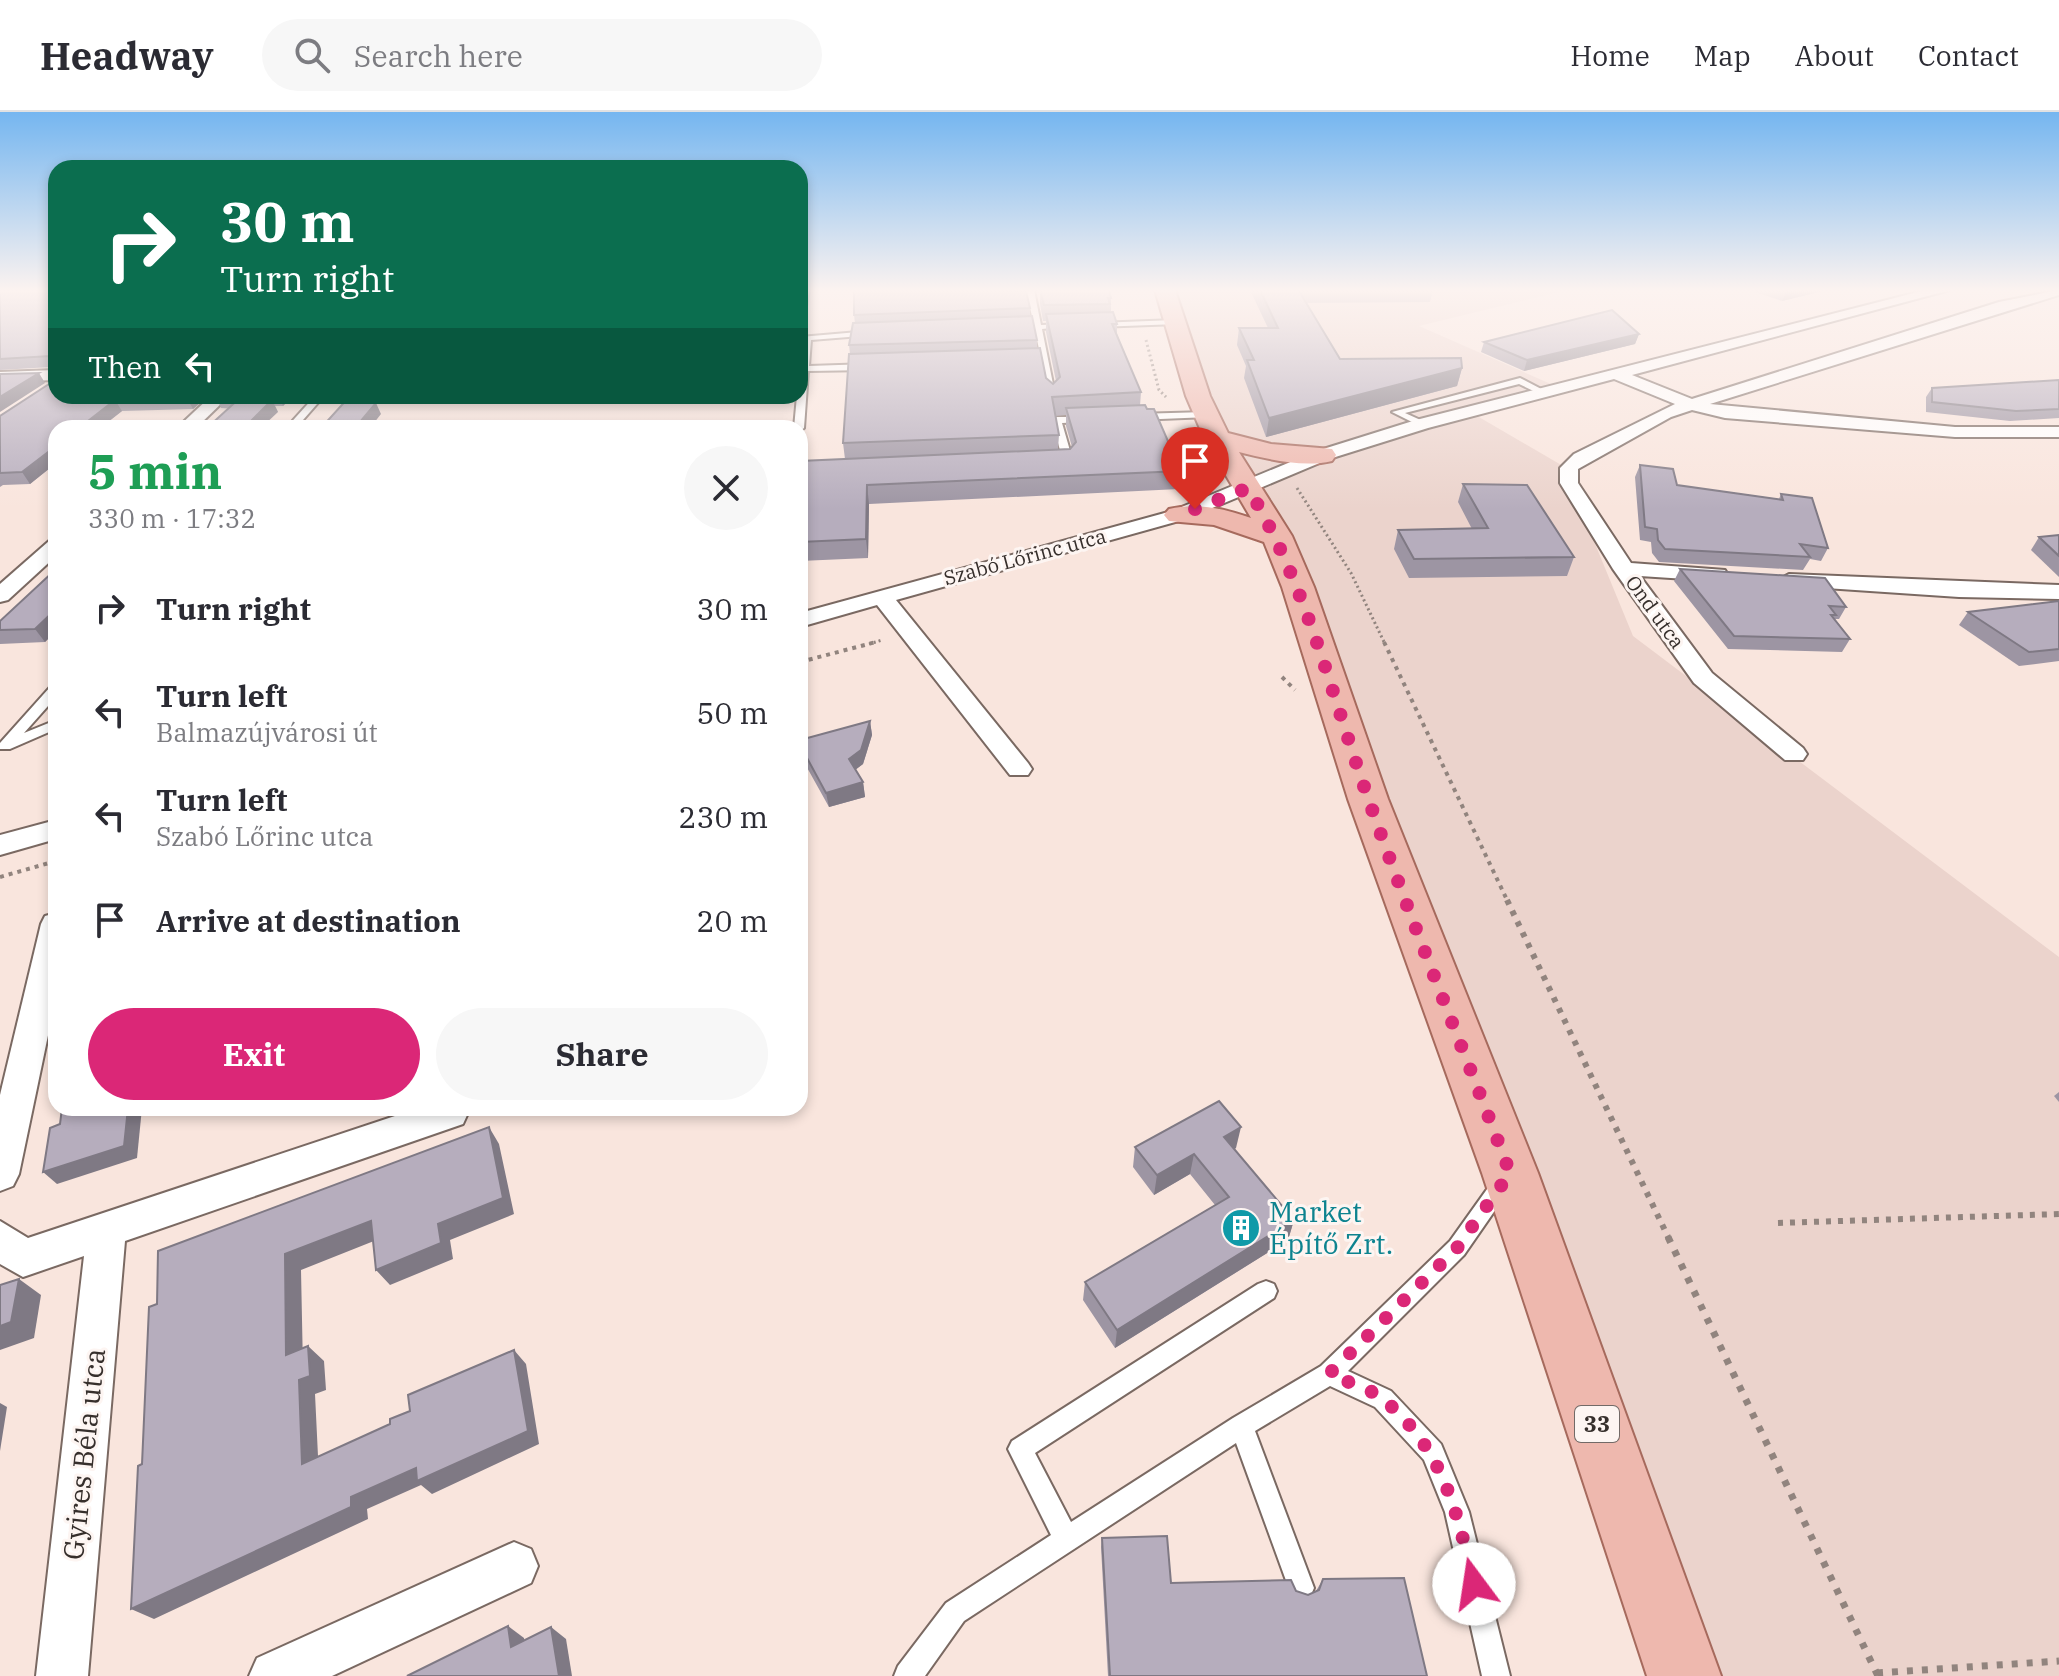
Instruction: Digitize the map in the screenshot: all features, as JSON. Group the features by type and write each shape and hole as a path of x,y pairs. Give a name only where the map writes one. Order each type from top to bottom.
{"main road":[{"name":"33","path":"1189,363 1211,426 1277,536 1298,587 1368,799 1510,1173 1684,1676"},
{"path":"1211,426 1270,452 1323,455"},
{"path":"1179,515 1217,516 1277,536"}],"street":[{"name":"Szabó Lőrinc utca","path":"808,618 1179,515 1323,455 1422,424 1658,363"},
{"path":"1624,569 1569,483 1569,468 1580,458 1665,413 1823,363"},
{"path":"1615,374 1692,405 1725,413 1955,432 2059,432"},
{"path":"0,377 48,375"},
{"path":"195,420 212,404"},
{"path":"0,595 48,552"},
{"name":"Ond utca","path":"1624,569 1959,590 2059,592"},
{"name":"Ond utca","path":"1624,569 1703,678 1794,754"},
{"path":"882,597 1019,769"},
{"path":"0,845 48,831"},
{"path":"0,1174 48,960"},
{"path":"0,1239 23,1258 441,1116"},
{"name":"Gyires Béla utca","path":"62,1676 106,1232"},
{"path":"275,1676 514,1566"}],"lane":[{"path":"1046,363 1053,397"},
{"path":"808,369 887,366"},
{"path":"1422,424 1397,412 1520,381 1543,392"},
{"path":"298,420 313,404"},
{"path":"1052,461 1068,461 1057,420 1105,418"},
{"path":"1121,418 1211,426"},
{"path":"3,747 48,698"},
{"path":"3,747 48,727"},
{"path":"908,1676 955,1612 1241,1426 1329,1374 1457,1248 1510,1173"},
{"path":"1066,1538 1020,1449 1266,1291"},
{"path":"1329,1374 1383,1399 1433,1452 1457,1512 1496,1676"},
{"path":"1241,1426 1301,1588"}],"path":[{"path":"1283,472 1306,500 1351,573 1877,1675 2059,1661"},
{"path":"808,660 910,632"},
{"path":"0,877 48,863"},
{"path":"1778,1223 2059,1214"}],"shaded area":[{"path":"1201,363 1503,363 1560,388 1472,413 1563,466 1633,636 2059,957 2059,1676 1660,1676 1330,698 1245,489"}],"building":[{"path":"848,363 1043,363 1046,378 1053,384 1060,377 1057,363 1129,363 1141,392 1052,397 1059,435 843,443"},
{"path":"1248,363 1461,363 1462,368 1269,418"},
{"path":"39,373 0,397 0,374"},
{"path":"2059,380 2059,409 2016,411 1932,402 1932,388"},
{"path":"48,385 48,404 110,404 89,420 48,420 48,452 22,472 0,473 0,416"},
{"path":"233,404 268,404 252,420 216,420"},
{"path":"343,404 375,404 362,420 328,420"},
{"path":"1145,405 1147,409 1154,409 1181,471 867,485 866,539 808,542 808,461 1070,449 1076,442 1066,408"},
{"path":"1640,465 1673,469 1677,485 1783,500 1781,494 1812,498 1828,548 1800,544 1810,557 1665,549 1658,540 1657,529 1645,527"},
{"path":"1463,484 1527,485 1574,557 1414,559 1398,530 1488,528"},
{"path":"2059,535 2059,556 2039,537"},
{"path":"1680,569 1825,578 1846,607 1829,606 1836,615 1831,615 1850,639 1734,636"},
{"path":"48,576 48,617 35,629 0,630 0,621"},
{"path":"2059,601 2059,649 2029,652 1968,612"},
{"path":"870,721 861,750 849,759 863,782 826,793 808,760 808,738"},
{"name":"Market Építő Zrt.","path":"1219,1101 1241,1127 1224,1137 1294,1220 1117,1330 1085,1282 1229,1197 1194,1154 1157,1175 1135,1147"},
{"path":"61,1116 127,1116 124,1146 43,1172 50,1128 60,1124"},
{"path":"489,1127 503,1198 438,1224 441,1243 376,1270 371,1221 285,1254 286,1355 308,1346 310,1376 299,1380 302,1464 390,1424 390,1419 410,1411 408,1395 514,1350 528,1431 417,1481 416,1468 351,1497 351,1507 131,1609 149,1307 157,1304 158,1251"},
{"path":"19,1279 11,1322 0,1326 0,1285"},
{"path":"1167,1536 1171,1583 1291,1580 1296,1591 1308,1595 1319,1590 1323,1579 1404,1578 1427,1676 1110,1676 1102,1538"},
{"path":"508,1626 511,1647 551,1627 559,1676 407,1676"}],"place":[{"name":"Market Építő Zrt.","path":"1241,1228"}],"route":[{"path":"1195,509 1248,488 1277,536 1298,587 1368,799 1510,1173 1457,1248 1329,1374 1383,1399 1433,1452 1457,1512 1474,1584"}]}
